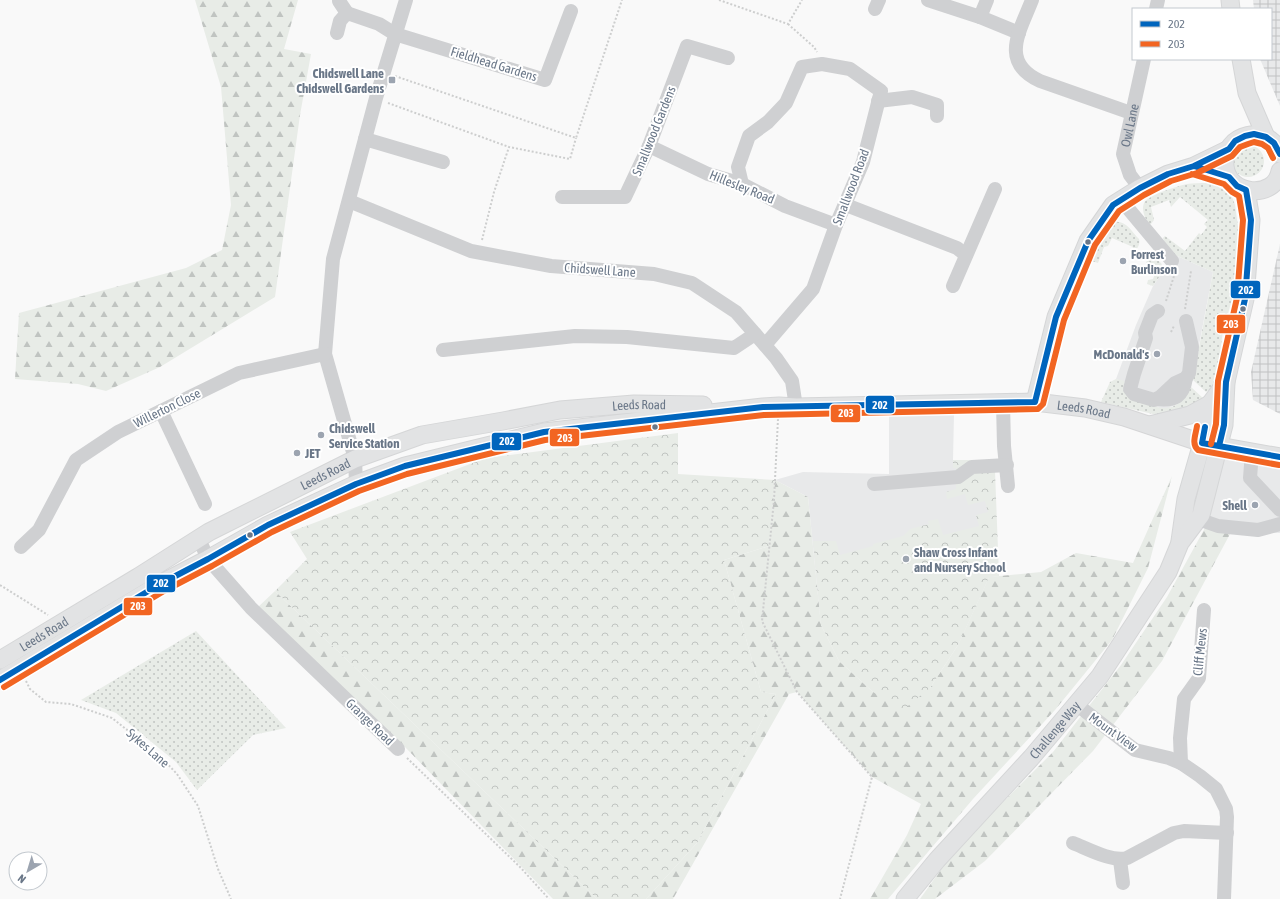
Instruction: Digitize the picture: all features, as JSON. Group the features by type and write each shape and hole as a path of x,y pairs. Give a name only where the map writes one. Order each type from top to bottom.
{"main road":[{"path":"1241,60 1247,93 1245,136"},
{"path":"1247,93 1266,137"},
{"path":"1280,152 1274,143 1266,137 1254,134 1245,136 1235,141 1229,148 1225,158 1225,168 1229,177 1237,186 1246,190 1255,191 1264,189 1274,183 1280,173"},
{"path":"1035,402 1056,317 1088,241 1113,206 1140,188 1168,174 1194,166 1229,148"},
{"path":"1194,166 1229,177"},
{"path":"1251,220 1264,189"},
{"path":"1150,425 1190,415 1210,404 1226,382 1245,300 1251,220 1246,190"},
{"path":"1003,403 1023,392 1042,370"},
{"name":"Challenge Way","path":"905,899 937,860 1031,758 1100,676 1168,572 1180,543 1201,515 1224,425 1226,382"},
{"name":"Leeds Road","path":"0,660 138,577 209,532 355,459 422,435 560,410 634,404 771,406 796,408 1035,402 1091,410 1124,417 1202,443 1280,457"},
{"name":"Challenge Way","path":"1180,543 1186,499 1202,443 1210,404"},
{"name":"Leeds Road","path":"0,680 160,584 268,526 356,484 405,466 544,432 771,406"}],"street":[{"path":"356,484 355,459 325,354 333,259 383,72 406,0"},
{"path":"928,0 980,17 1019,33"},
{"path":"980,17 987,0"},
{"path":"1032,0 1019,33 1016,47 1016,60 1024,71 1029,76 1080,96 1131,113"},
{"path":"339,1 347,13 379,24 395,34"},
{"name":"Fieldhead Gardens","path":"395,34 545,80 572,11"},
{"path":"337,33 340,22 347,13"},
{"name":"Smallwood Gardens","path":"562,197 625,197 649,146 687,46 728,58"},
{"name":"Owl Lane","path":"1140,188 1130,175 1123,154 1144,60"},
{"path":"742,184 738,168 749,136 768,122 786,103 802,67 822,64 850,69 881,91 878,101 912,97 937,105 937,116"},
{"name":"Smallwood Road","path":"765,345 812,289 836,225 864,162 878,101"},
{"path":"365,139 443,162"},
{"name":"Hillesley Road","path":"649,146 708,174 742,184 785,206 836,225"},
{"path":"952,286 995,189"},
{"path":"1121,200 1174,266"},
{"name":"Chidswell Lane","path":"349,201 470,251 552,266 654,274 692,283 736,312 776,358 792,381 796,408"},
{"path":"846,205 957,248 966,255"},
{"path":"1162,307 1152,314 1144,333 1146,338 1130,389 1134,394 1154,400 1175,383 1186,378 1189,373 1192,353 1185,315"},
{"path":"443,350 575,336 626,337 734,348 755,334"},
{"name":"Willerton Close","path":"21,547 39,530 45,516 76,460 118,432 239,373 325,354"},
{"path":"1003,403 1004,446 1008,486"},
{"path":"161,411 205,504"},
{"path":"1252,452 1250,478 1280,510"},
{"path":"874,484 958,477 972,468 1007,465"},
{"path":"1198,519 1218,526 1258,530 1280,524"},
{"name":"Grange Road","path":"199,539 208,559 251,608 398,748"},
{"name":"Cliff Mews","path":"1181,763 1180,738 1184,699 1199,678 1204,610"},
{"name":"Mount View","path":"1076,704 1135,750 1169,758 1181,763 1216,789 1226,809 1227,833 1224,899"},
{"path":"1073,843 1120,860 1127,858 1174,833 1184,831 1227,833"},
{"path":"1120,860 1123,883"}],"path":[{"path":"376,98 509,147 570,159 622,0"},
{"path":"719,0 788,24 814,47 822,64"},
{"path":"788,24 802,0"},
{"path":"383,72 576,138"},
{"path":"479,253 494,192 509,147"},
{"path":"1162,307 1174,266"},
{"path":"1185,315 1191,271"},
{"path":"771,406 774,500 762,621 797,692 872,777 840,899"},
{"path":"0,585 60,623"},
{"name":"Sykes Lane","path":"19,669 30,689 46,702 71,704 112,718 159,755 177,774 198,806 218,870 231,899"},
{"name":"Grange Road","path":"398,748 520,868 549,899"}],"shaded area":[{"path":"1253,0 1280,0 1280,106 1260,60 1272,60 1272,8 1254,8"},
{"path":"1280,244 1280,414 1253,400 1251,372"},
{"path":"1175,255 1213,272 1191,387 1182,401 1169,408 1162,409 1126,395 1123,389 1125,382 1116,379 1136,325 1153,286"},
{"name":"Shaw Cross Infant and Nursery School","path":"954,414 953,460 981,460 999,576 989,577 958,645 821,625 808,497 775,480 803,472 889,474 889,415"},
{"path":"1222,458 1280,467 1280,533 1253,532 1206,526"}],"green space":[{"path":"195,0 298,0 284,49 311,54 300,115 275,297 160,367 106,391 78,384 15,379 19,313 186,268 222,250 231,205 221,87"},
{"path":"1248,145 1257,148 1261,152 1264,161 1261,170 1257,174 1248,177 1239,174 1235,170 1232,161 1235,152 1239,148"},
{"path":"1206,183 1215,185 1231,194 1235,205 1240,241 1237,282 1223,331 1216,380 1213,387 1206,392 1193,380 1213,272 1175,255 1163,238 1165,236 1185,251 1199,233 1201,235 1207,227 1204,224 1208,220 1180,197 1171,207 1169,200 1151,207 1154,220 1151,224 1148,224 1143,208 1144,203 1147,200 1164,191 1187,184"},
{"path":"1114,222 1125,224 1139,239 1137,248 1130,254 1133,247 1112,238 1108,246 1104,247 1098,263 1089,260 1106,229"},
{"path":"1153,256 1161,263 1164,270 1153,286 1147,284 1148,280 1153,279 1156,271 1150,268 1146,263 1150,257"},
{"path":"1116,379 1125,381 1123,389 1126,395 1162,408 1177,404 1184,398 1191,387 1204,399 1200,405 1167,415 1153,414 1101,402 1110,382"},
{"path":"678,433 678,474 775,480 769,546 724,560 761,692 776,694 697,843 646,899 597,899 275,591 307,559 290,532 486,458"},
{"name":"Shaw Cross Infant and Nursery School","path":"953,460 981,460 995,471 999,576 989,577 958,645 930,688 903,710 873,692 839,661 821,625 813,541 836,541 840,555 903,536 910,529 929,524 928,521 938,519 943,535 979,526 976,515 988,512 985,501 968,505 965,494 947,499 946,492 956,489 956,468 953,468"},
{"path":"1172,476 1148,568 1112,640 1055,710 973,799 888,899 870,899 907,835 921,804 872,777 797,692 789,694 673,899 646,899 697,843 776,694 761,692 724,560 769,546 775,480 808,497 821,625 839,661 873,692 930,688 958,645 989,577 1041,572 1076,553 1133,563"},
{"path":"1206,526 1230,534 1162,661 1093,751 985,861 935,899 920,899 954,851 1053,752 1121,665 1167,597"},
{"path":"275,591 597,899 553,899 404,746 257,608"},
{"path":"196,631 286,728 253,735 197,790 176,762 116,713 81,700"}],"transit line":[{"name":"202","path":"0,680 160,584 268,525 356,484 405,466 544,432 763,407 1035,402 1056,317 1088,241 1113,205 1140,188 1168,174 1194,166 1229,149 1235,141 1245,136 1254,134 1266,137 1274,143 1280,154"},
{"name":"203","path":"4,687 164,591 272,532 359,491 407,474 545,440 764,415 1038,409 1043,404 1064,320 1095,245 1119,211 1144,195 1171,181 1197,173 1232,156 1240,147 1248,144 1254,142 1262,144 1268,148 1273,158"},
{"name":"202","path":"1194,166 1229,177 1237,186 1246,190 1251,220 1245,299 1226,382 1224,425 1219,446"},
{"name":"203","path":"1192,174 1224,184 1232,192 1239,196 1243,220 1237,298 1218,381 1216,424 1211,444"},
{"name":"203","path":"1197,426 1194,442 1198,450 1279,465"},
{"name":"202","path":"1205,427 1202,443 1280,457"}],"place":[{"name":"Chidswell Lane Chidswell Gardens","path":"392,80"},
{"name":"Forrest Burlinson","path":"1123,261"},
{"name":"McDonald's","path":"1157,354"},
{"name":"Chidswell Service Station","path":"321,435"},
{"name":"JET","path":"297,453"},
{"name":"Shell","path":"1255,505"},
{"name":"Shaw Cross Infant and Nursery School","path":"906,559"}]}
